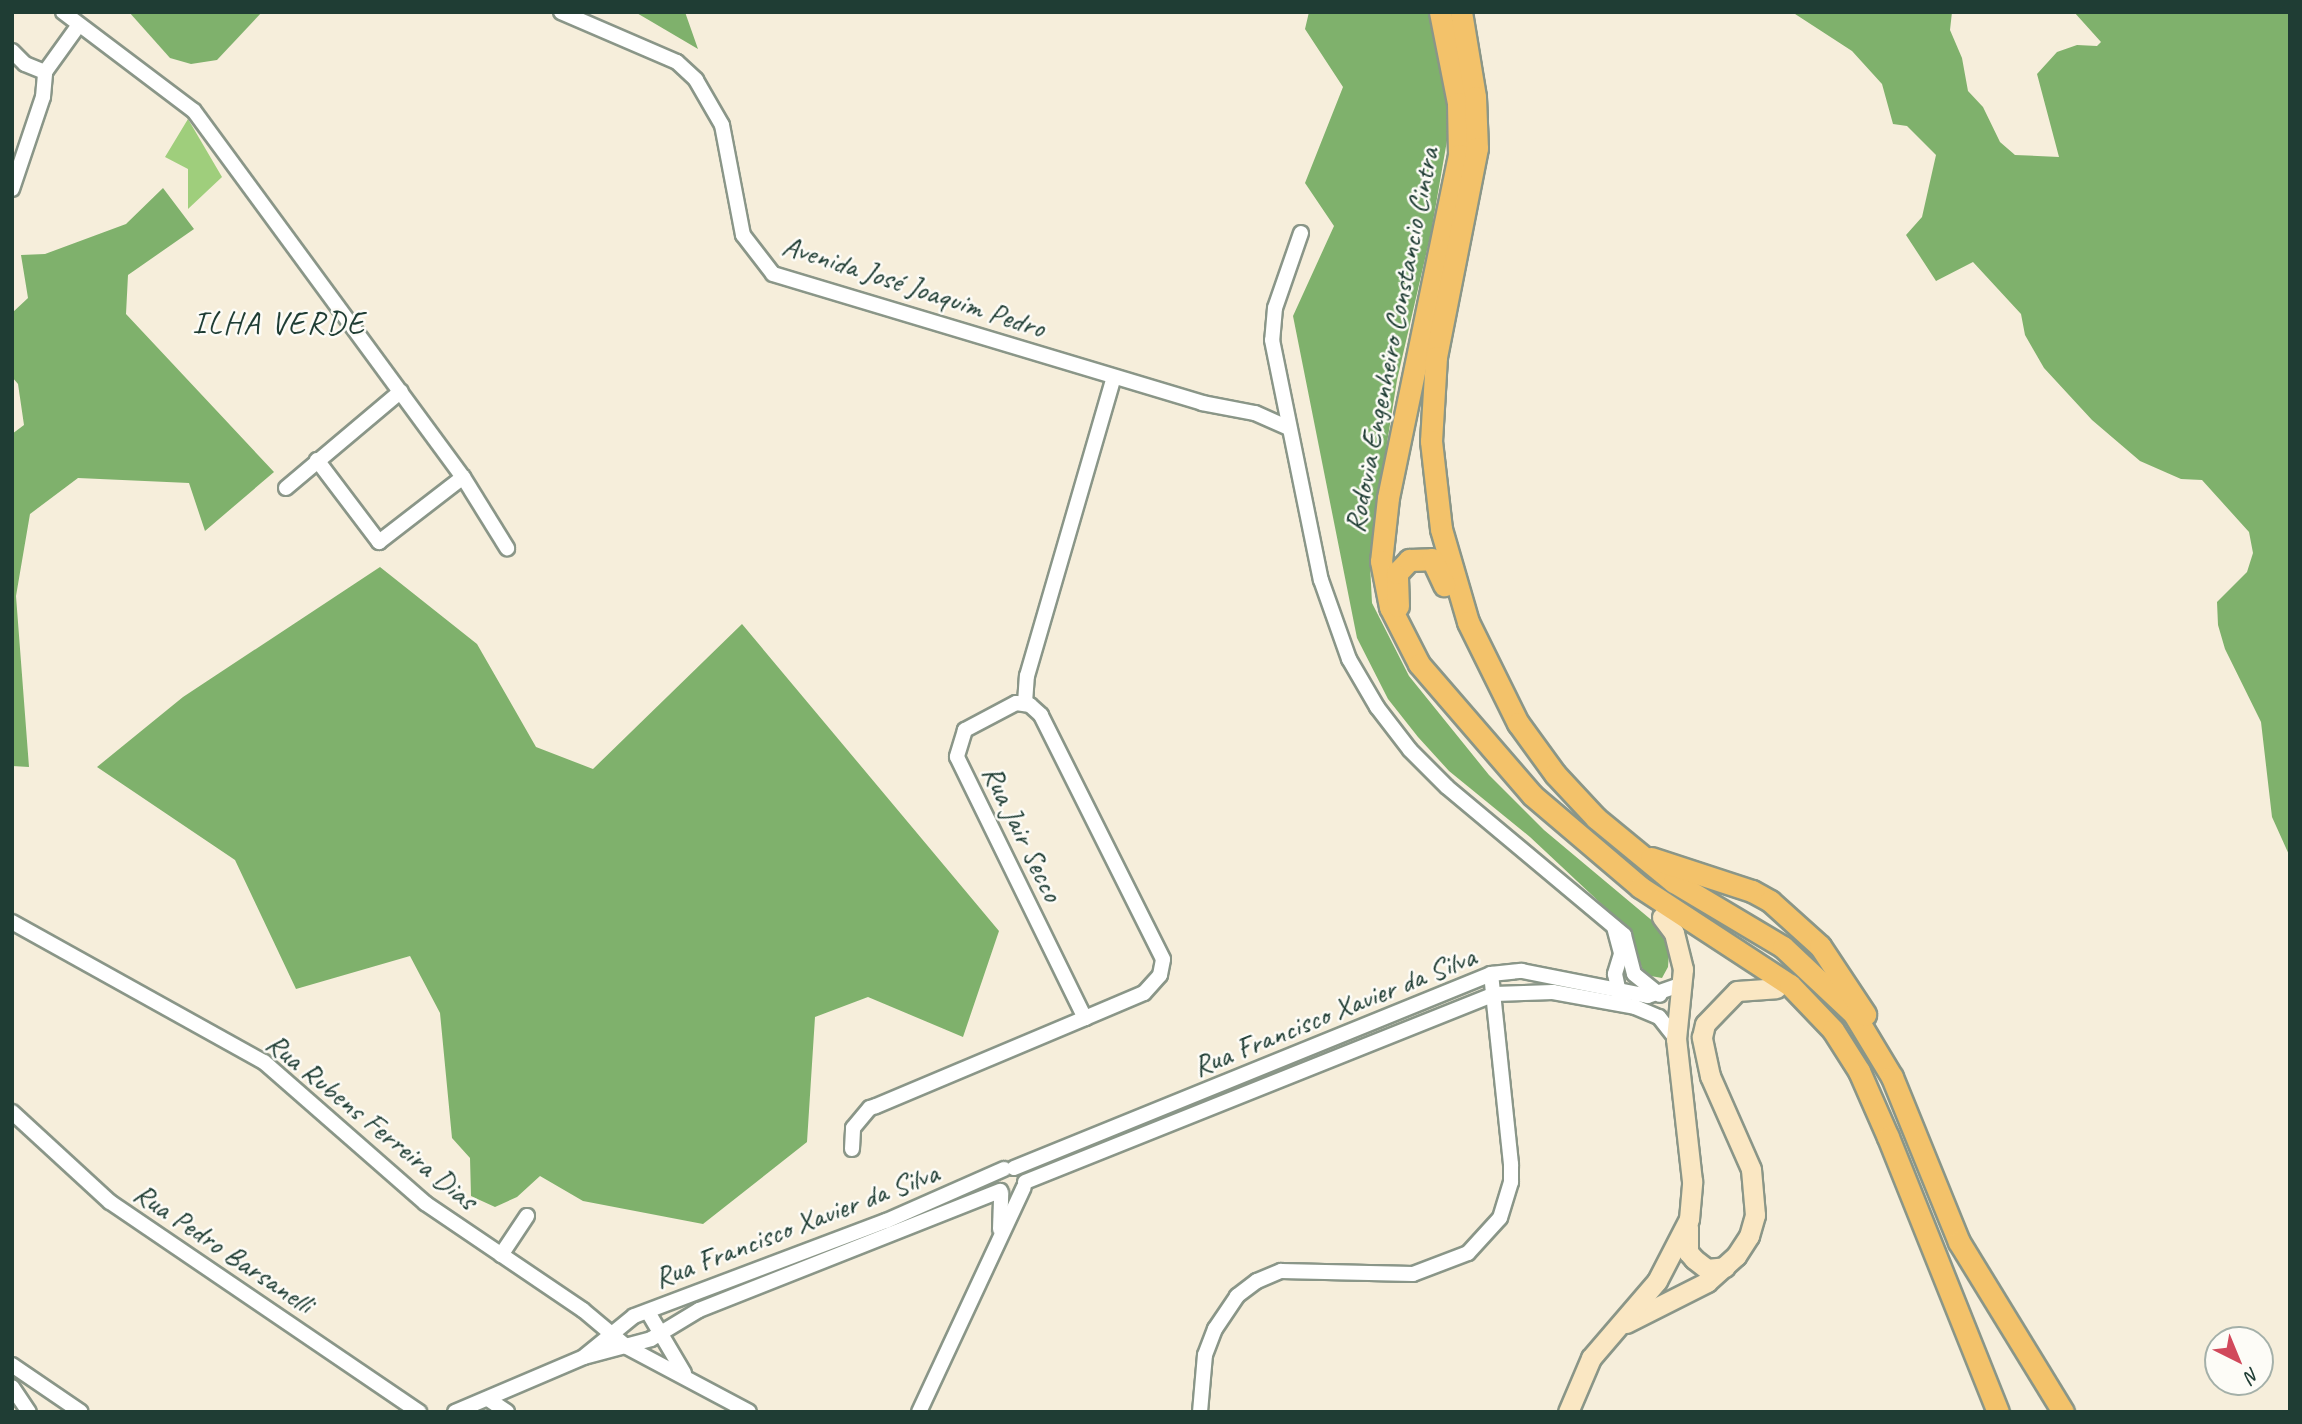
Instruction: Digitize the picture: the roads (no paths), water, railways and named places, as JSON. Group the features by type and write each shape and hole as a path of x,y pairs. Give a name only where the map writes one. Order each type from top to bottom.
{"main road":[{"name":"Rodovia Engenheiro Constancio Cintra","path":"1440,12 1458,103 1458,155 1388,498 1382,581 1405,642 1419,664 1532,795 1606,862 1767,969 1812,1006 1859,1071 1998,1412"},
{"name":"Rodovia Engenheiro Constancio Cintra","path":"1461,12 1475,97 1477,149 1436,357 1431,440 1441,529 1468,622 1518,723 1555,774 1628,848 1674,882 1783,947 1841,1000 1879,1054 1959,1242 2063,1412"},
{"path":"1879,1054 1869,1022 1836,967 1770,901 1752,891 1628,848 1597,831 1580,815 1527,753 1479,672 1435,562 1423,556 1409,560 1397,573 1396,594 1411,634 1446,687 1567,841 1662,916 1776,988 1821,1029 1846,1063 1920,1218"},
{"path":"1662,916 1681,956 1683,985 1676,1040 1692,1181 1688,1252 1707,1269 1725,1267"},
{"path":"1783,947 1843,1016 1870,1057 1962,1269 2052,1412"},
{"path":"1619,1327 1707,1282 1725,1267 1749,1236 1755,1191 1751,1169 1710,1076 1702,1037 1705,1024 1737,991 1776,988"},
{"path":"1568,1412 1591,1358 1657,1281 1689,1219"},
{"path":"1937,1260 1959,1292 2008,1412"}],"street":[{"path":"62,12 194,111 463,477 507,548"},
{"name":"Avenida José Joaquim Pedro","path":"561,12 619,34 677,62 711,101 725,138 743,235 773,274 1202,403 1255,413 1288,428"},
{"path":"12,188 43,97 45,72 78,26"},
{"path":"12,51 19,67 45,72"},
{"path":"1301,233 1272,319 1288,428 1298,456 1329,607 1349,659 1377,707 1437,778 1629,940 1639,982 1660,995 1683,985"},
{"path":"852,1149 853,1128 870,1108 1151,988 1160,975 1163,959 1041,715 1025,703 1027,676 1114,377"},
{"path":"286,488 401,391"},
{"path":"317,460 379,542 463,477"},
{"name":"Rua Jair Secco","path":"1025,703 1012,705 970,727 959,740 957,757 1085,1018"},
{"name":"Rua Rubens Ferreira Dias","path":"12,922 264,1062 386,1172 583,1310 627,1347 685,1374"},
{"path":"1614,927 1621,954 1615,974 1625,1005"},
{"name":"Rua Francisco Xavier da Silva","path":"584,1357 621,1323 1491,975 1522,971 1618,990 1660,995"},
{"path":"1590,985 1615,974"},
{"path":"1200,1412 1205,1355 1215,1329 1237,1296 1257,1280 1281,1270 1413,1274 1468,1253 1500,1218 1511,1173 1491,975"},
{"name":"Rua Francisco Xavier da Silva","path":"584,1357 627,1347 659,1333 699,1310 973,1202 1001,1192 1015,1195 1025,1185 1495,995 1553,992 1625,1005 1659,1017 1676,1040"},
{"name":"Rua Pedro Barsanelli","path":"12,1112 110,1202 419,1412"},
{"path":"919,1412 1025,1185 1009,1169 998,1177 1001,1192 999,1237"},
{"path":"966,1186 973,1202"},
{"path":"501,1255 527,1216"},
{"name":"Rua Rubens Ferreira Dias","path":"583,1310 621,1323"},
{"path":"648,1312 685,1374 750,1412"},
{"path":"455,1412 584,1357"},
{"path":"12,1365 80,1412"},
{"path":"12,1387 29,1412"},
{"path":"488,1399 507,1412"}],"district":[{"name":"ILHA VERDE","path":"279,323"}]}
